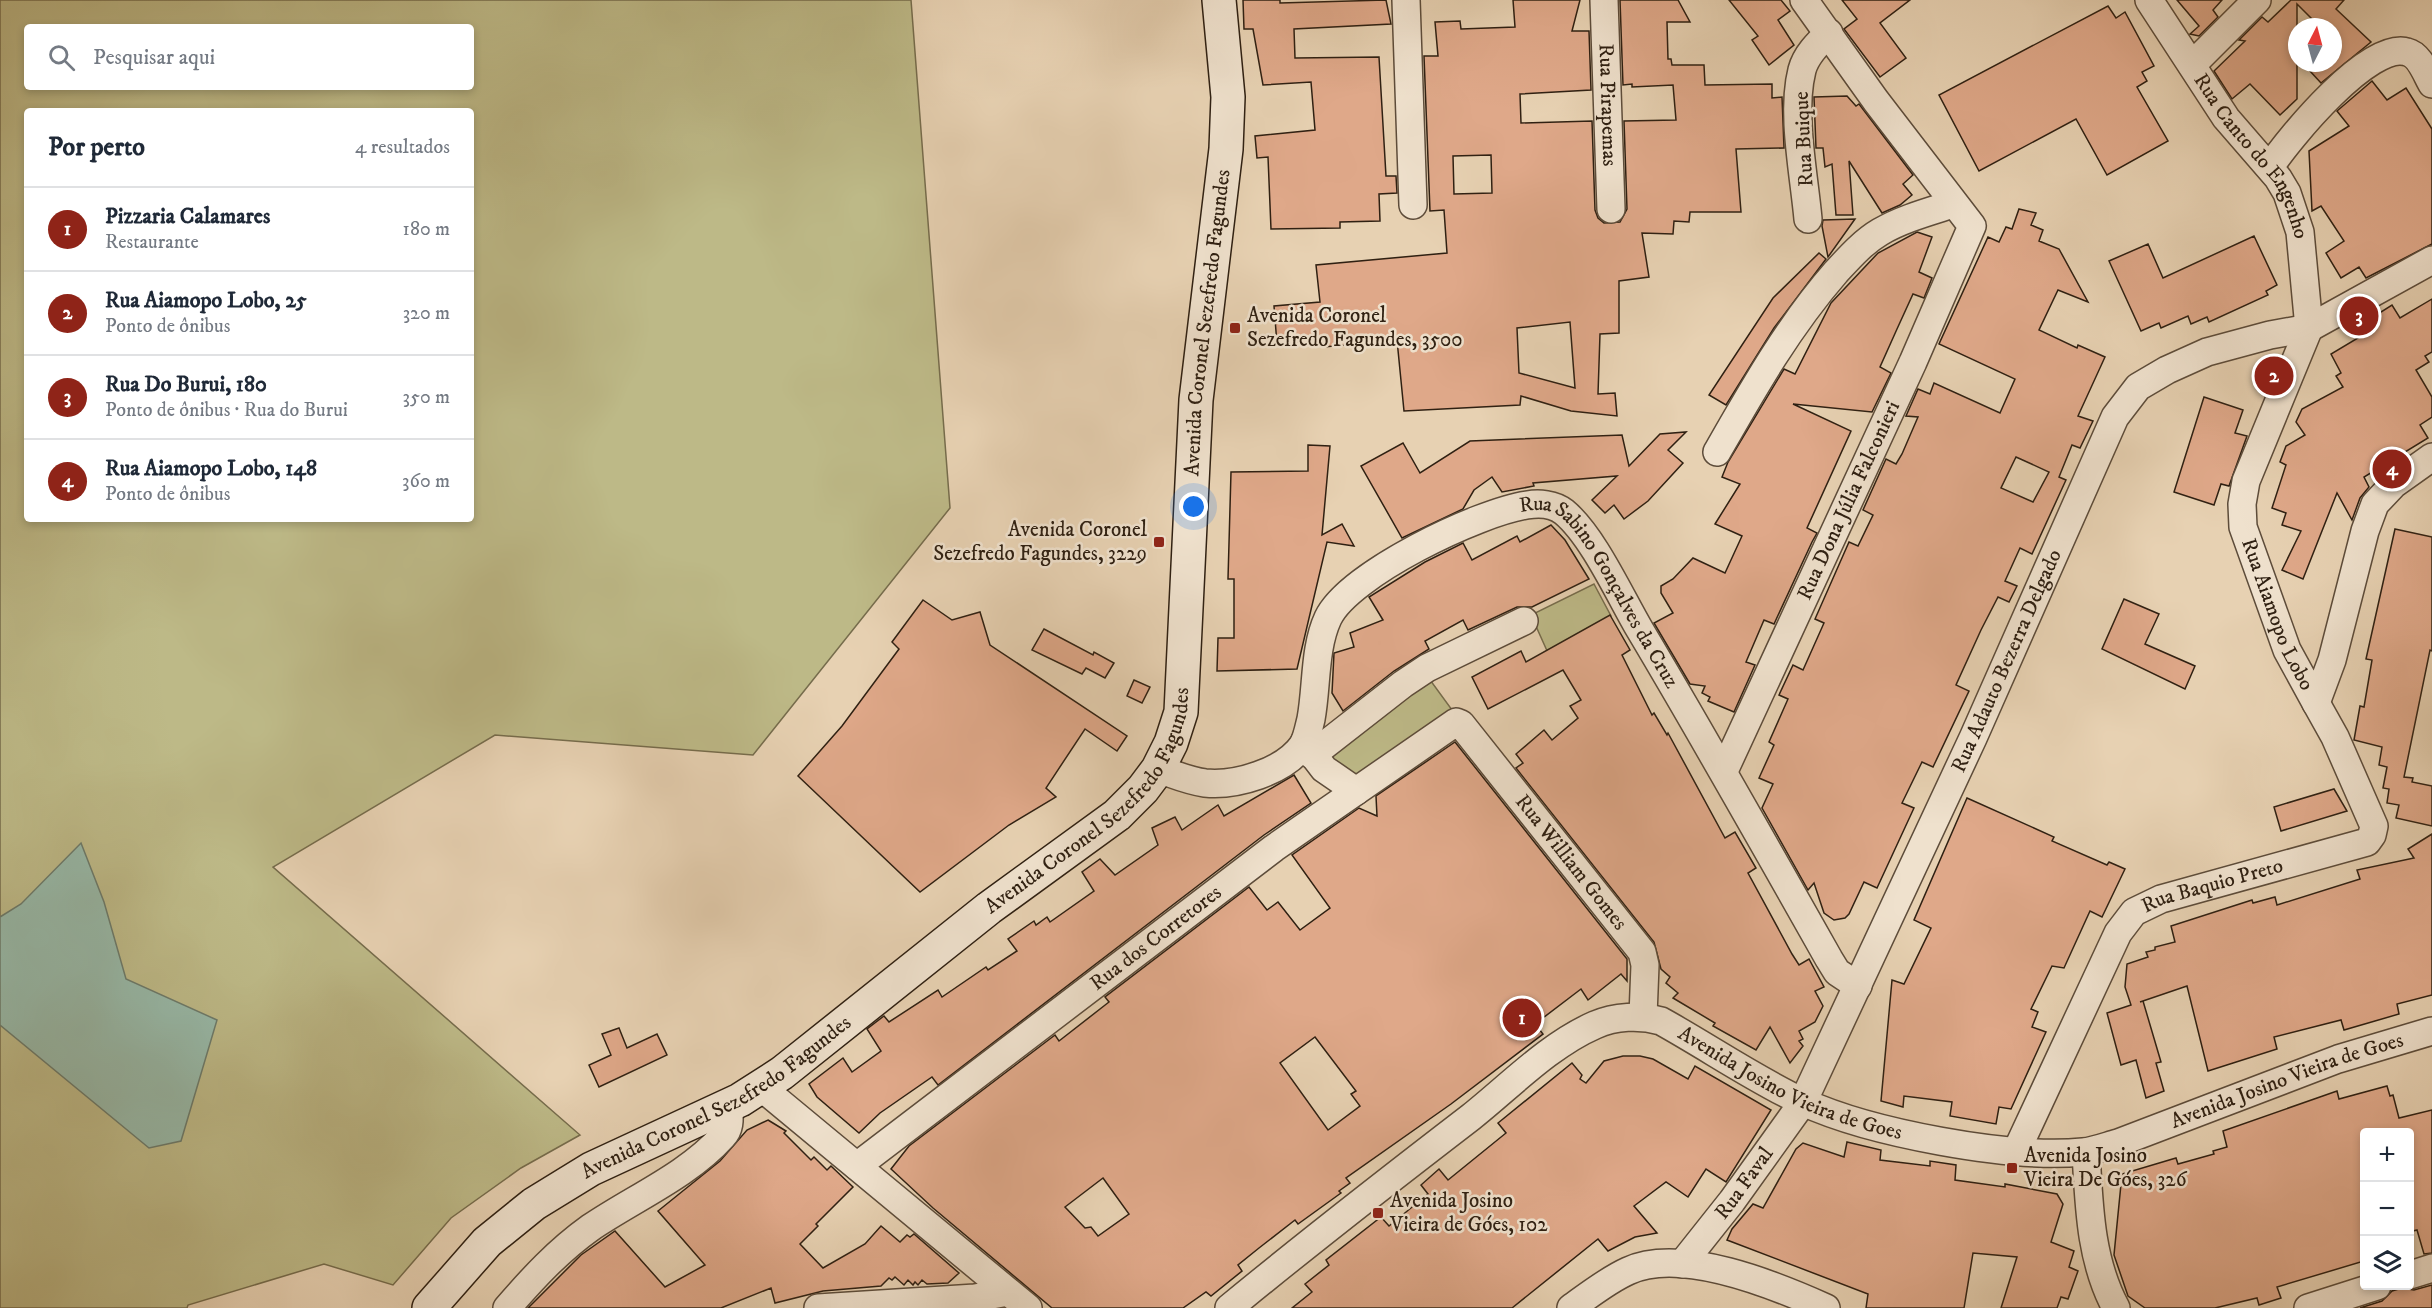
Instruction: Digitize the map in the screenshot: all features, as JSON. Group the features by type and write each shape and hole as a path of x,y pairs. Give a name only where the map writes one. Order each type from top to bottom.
{"main road":[{"name":"Avenida Coronel Sezefredo Fagundes","path":"429,1308 487,1242 534,1204 591,1169 729,1106 787,1070 989,908 1117,815 1143,789 1158,769 1171,742 1181,712 1196,400 1227,149 1228,97 1219,0"}],"street":[{"path":"1406,0 1413,205"},
{"name":"Rua Pirapemas","path":"1604,0 1611,209"},
{"path":"1717,452 1785,339 1822,289 1854,253 1878,233 1898,222 1953,204 1804,0"},
{"name":"Rua Canto do Engenho","path":"2149,0 2226,118 2270,167 2287,193 2297,217 2309,328"},
{"path":"2192,65 2257,0"},
{"name":"Rua Buique","path":"1808,219 1800,128 1800,83 1807,59 1816,44 1829,33"},
{"path":"2270,167 2303,123 2377,57 2399,50 2410,52 2421,63 2432,84"},
{"name":"Rua Dona Júlia Falconieri","path":"1724,771 1748,725 1908,373 1972,226 1953,204"},
{"name":"Rua Adauto Bezerra Delgado","path":"1803,1102 2008,661 2115,417 2128,397 2138,387 2167,370 2207,352 2270,335 2309,328 2432,260"},
{"name":"Rua Aiamopo Lobo","path":"2309,328 2247,481 2242,504 2243,527 2287,650 2316,703"},
{"name":"Rua Aiamopo Lobo","path":"2316,703 2332,660 2365,531 2376,504 2394,484 2432,457"},
{"name":"Rua Sabino Gonçalves da Cruz","path":"1308,749 1324,628 1339,602 1380,570 1459,527 1507,510 1542,504 1564,512 1581,531 1724,771 1837,972 1858,986"},
{"path":"1158,769 1206,783 1248,778 1308,749 1427,668 1524,621"},
{"name":"Rua Baquio Preto","path":"2016,1152 2118,933 2134,912 2161,899 2367,842 2372,835 2374,826 2370,816 2335,737 2316,703"},
{"name":"Rua dos Corretores","path":"857,1166 1274,848 1451,723 1461,724"},
{"name":"Rua William Gomes","path":"1461,724 1642,952 1645,965 1643,1016"},
{"path":"1308,749 1337,780 1356,792"},
{"name":"Avenida Josino Vieira de Goes","path":"1228,1308 1561,1045 1595,1024 1643,1016 1669,1025 1803,1102 1853,1120 1895,1131 2016,1152 2086,1152 2118,1143 2338,1059 2432,1031"},
{"path":"761,1087 1018,1300"},
{"name":"Rua Faval","path":"1682,1264 1732,1201 1803,1102"},
{"path":"507,1308 558,1253 591,1228 672,1176 725,1135 729,1124 729,1106"},
{"path":"2086,1152 2091,1234 2107,1292 2116,1308"},
{"path":"1571,1308 1630,1270 1651,1265 1682,1264 1735,1274 1797,1302 1826,1308"},
{"path":"2414,1273 2432,1268"},
{"path":"2308,1308 2364,1290"},
{"path":"819,1308 975,1298 1018,1300"}],"shaded area":[{"path":"0,0 911,0 950,508 753,755 495,735 273,867 580,1135 521,1168 451,1218 393,1285 324,1264 188,1305 187,1308 0,1308"},
{"path":"1594,584 1611,616 1548,653 1531,615"},
{"path":"1425,673 1455,714 1357,785 1320,751"},
{"path":"81,843 104,902 126,979 217,1020 181,1141 149,1148 0,1025 0,917 21,904"}],"building":[{"path":"1243,0 1280,0 1280,3 1386,0 1391,24 1294,29 1295,58 1379,57 1386,176 1396,176 1397,193 1379,194 1380,221 1340,222 1340,228 1271,229 1268,157 1257,158 1255,136 1315,130 1311,82 1263,85 1253,29 1244,29"},
{"path":"1513,0 1580,0 1572,31 1589,31 1591,90 1520,94 1521,123 1592,121 1595,210 1598,218 1604,223 1620,222 1627,209 1624,121 1676,120 1673,85 1632,87 1632,84 1623,85 1620,0 1678,0 1690,22 1667,22 1668,59 1671,59 1672,65 1704,65 1705,85 1772,84 1772,98 1782,97 1784,148 1736,149 1741,212 1690,212 1689,222 1674,221 1673,234 1642,233 1649,277 1619,281 1619,333 1600,334 1598,394 1615,393 1617,416 1571,411 1521,396 1520,405 1404,411 1397,340 1324,347 1323,340 1277,344 1274,306 1320,302 1316,265 1447,253 1444,210 1430,211 1424,56 1438,56 1435,22 1460,21 1461,29 1515,27","holes":["1491,155 1492,193 1454,194 1453,156","1570,322 1575,388 1519,373 1517,328"]},
{"path":"1729,0 1781,0 1790,11 1778,20 1794,45 1769,65 1752,40 1758,36"},
{"path":"1842,0 1910,0 1880,23 1906,58 1880,77 1844,29 1857,19"},
{"path":"2177,0 2222,0 2213,10 2218,17 2199,36 2190,34 2199,26"},
{"path":"2291,0 2344,0 2336,9 2371,42 2342,66 2342,18 2311,18 2297,4 2297,18 2288,18 2288,72 2297,72 2297,99 2280,115 2250,84 2232,99 2214,71 2245,41 2239,40 2262,17 2268,22"},
{"path":"2108,6 2116,18 2125,12 2154,66 2142,72 2147,81 2137,87 2168,141 2107,175 2076,119 1979,171 1939,95"},
{"path":"2311,72 2334,72 2321,83"},
{"path":"2372,81 2387,100 2406,88 2432,129 2432,244 2366,278 2359,267 2341,278 2326,253 2344,241 2321,206 2312,211 2309,151 2349,126 2337,111"},
{"path":"1847,96 1856,106 1859,104 1913,175 1903,184 1912,195 1900,205 1882,213 1849,161 1853,215 1836,215 1832,164 1825,167 1823,148 1816,148 1814,97"},
{"path":"2019,209 2036,213 2031,225 2043,230 2039,241 2059,249 2088,302 2058,290 2039,330 2077,348 2078,345 2105,357 2078,416 2093,421 2080,448 2072,445 2059,477 2066,480 2032,554 2020,548 2005,581 2017,586 2009,602 1998,597 1981,630 1956,685 1969,691 1933,767 1922,762 1902,803 1914,808 1877,888 1864,882 1849,914 1845,918 1834,920 1824,913 1814,883 1808,890 1762,808 1773,784 1759,778 1774,745 1769,742 1788,699 1779,695 1793,665 1803,670 1824,623 1815,619 1849,542 1858,546 1873,515 1863,510 1886,459 1896,464 1902,454 1918,417 1906,416 1918,389 1930,394 1934,383 2000,413 2015,379 1939,344 1988,237 1999,242 2006,227 2012,229","holes":["2016,457 2049,472 2033,502 2001,488"]},
{"path":"1855,219 1828,257 1823,220"},
{"path":"1917,232 1932,237 1919,272 1932,278 1924,298 1913,294 1897,329 1880,367 1891,373 1872,412 1793,404 1851,431 1807,528 1817,533 1774,624 1764,620 1746,662 1755,665 1734,712 1708,701 1710,697 1702,693 1705,686 1690,684 1654,623 1673,613 1661,593 1661,586 1673,579 1693,558 1725,573 1742,536 1715,524 1740,484 1722,477 1728,462 1784,369 1795,374 1831,303 1878,253"},
{"path":"2254,236 2277,285 2266,291 2268,295 2209,322 2207,317 2191,324 2188,316 2161,328 2159,323 2141,331 2109,261 2148,244 2163,278"},
{"path":"1819,253 1826,259 1774,328 1726,405 1709,395 1773,298"},
{"path":"2432,299 2432,352 2425,356 2429,362 2416,370 2432,397 2432,417 2420,425 2428,438 2364,477 2369,487 2360,498 2352,520 2337,493 2303,579 2282,570 2301,531 2282,525 2286,513 2272,508 2286,465 2280,462 2286,446 2305,435 2296,422 2302,409 2343,387 2336,376 2341,373 2331,354 2378,326 2373,317 2392,305 2400,318"},
{"path":"2204,397 2243,410 2235,433 2247,436 2229,486 2221,484 2214,505 2174,492"},
{"path":"1686,432 1668,450 1683,463 1648,501 1624,519 1614,505 1605,513 1592,500 1617,476 1533,483 1534,486 1502,492 1492,477 1474,490 1463,509 1402,538 1361,466 1403,443 1420,473 1470,441 1622,435 1629,466 1660,434"},
{"path":"1308,445 1330,446 1322,535 1342,524 1354,546 1327,542 1297,669 1217,671 1218,638 1234,638 1234,579 1228,579 1231,472 1308,471"},
{"path":"1551,525 1565,540 1589,579 1532,607 1517,607 1468,630 1463,620 1425,641 1429,649 1394,671 1343,711 1332,693 1334,653 1354,647 1350,633 1383,620 1369,597 1425,562 1463,543 1472,560 1517,536 1520,542"},
{"path":"2395,529 2432,537 2432,651 2430,650 2404,777 2413,778 2412,782 2432,786 2432,826 2396,818 2399,805 2387,803 2389,789 2383,788 2387,767 2379,765 2382,747 2354,740 2360,706 2364,707 2372,660 2366,659"},
{"path":"2124,599 2159,614 2145,644 2195,666 2185,689 2102,649"},
{"path":"923,600 952,620 980,612 990,645 1127,736 1117,751 1085,729 1046,788 1056,797 1009,825 920,892 798,776 842,726 899,649 892,642"},
{"path":"1610,615 1630,650 1622,655 1652,715 1654,713 1667,735 1668,733 1725,838 1735,832 1756,868 1748,873 1792,954 1799,965 1809,959 1824,987 1815,991 1823,1006 1815,1022 1799,1031 1803,1039 1799,1041 1803,1046 1790,1063 1770,1027 1756,1050 1713,1026 1715,1023 1673,998 1678,993 1666,983 1670,977 1661,969 1654,942 1516,768 1523,763 1516,754 1544,730 1552,740 1578,718 1570,706 1581,700 1563,670 1488,709 1472,677 1521,651 1526,662"},
{"path":"1044,629 1093,655 1094,652 1114,663 1105,678 1086,668 1082,674 1032,650"},
{"path":"1134,680 1150,687 1142,703 1127,696"},
{"path":"1455,742 1627,959 1627,981 1621,974 1588,1000 1581,989 1535,1024 1543,1034 1451,1104 1346,1178 1350,1183 1339,1191 1341,1193 1298,1224 1295,1220 1259,1248 1238,1265 1242,1271 1211,1296 1206,1292 1183,1308 1052,1308 933,1208 891,1169 909,1146 1055,1035 1059,1041 1109,1002 1105,997 1249,887 1267,910 1278,902 1300,930 1330,908 1292,855 1359,808 1377,816 1376,796","holes":["1315,1037 1356,1091 1351,1094 1360,1106 1328,1130 1280,1063","1103,1178 1129,1214 1098,1236 1091,1227 1085,1228 1065,1207"]},
{"path":"1294,775 1311,803 1264,835 938,1085 932,1077 880,1113 859,1133 817,1097 809,1084 843,1058 852,1072 881,1051 867,1029 884,1016 889,1022 938,990 942,997 986,967 988,970 1017,951 1008,939 1034,921 1036,925 1047,917 1050,922 1094,891 1082,872 1100,859 1115,875 1158,845 1152,828 1175,817 1182,830 1218,805 1224,816"},
{"path":"2334,789 2347,811 2281,831 2274,807"},
{"path":"1967,798 2054,837 2052,841 2107,865 2109,862 2125,869 2102,917 2090,911 2064,968 2052,966 2031,1009 2038,1012 2032,1027 2046,1032 2011,1109 1999,1107 1996,1124 1950,1116 1952,1102 1904,1096 1903,1107 1881,1101 1892,980 1904,984 1931,928 1914,920"},
{"path":"2432,834 2432,995 2397,1004 2399,1014 2344,1030 2341,1020 2274,1037 2277,1049 2208,1071 2187,986 2140,1002 2143,1001 2161,1062 2156,1063 2164,1091 2146,1098 2136,1060 2121,1065 2107,1013 2131,1005 2125,987 2127,964 2148,957 2146,952 2155,950 2155,947 2175,942 2171,926 2252,900 2253,903 2275,897 2277,905 2360,879 2357,870 2414,858 2408,849"},
{"path":"619,1028 627,1048 657,1034 667,1055 599,1087 589,1065 611,1055 602,1034"},
{"path":"1623,1056 1653,1059 1688,1079 1695,1066 1771,1110 1726,1182 1706,1169 1688,1197 1666,1182 1634,1206 1657,1233 1635,1237 1608,1251 1598,1239 1512,1308 1292,1308 1312,1292 1305,1284 1329,1265 1326,1260 1381,1217 1389,1226 1428,1194 1421,1185 1439,1169 1448,1180 1506,1133 1498,1123 1572,1063 1582,1075 1580,1079 1586,1083 1604,1061"},
{"path":"2387,1086 2390,1096 2393,1095 2399,1118 2432,1110 2432,1253 2424,1254 2417,1230 2414,1231 2414,1128 2360,1128 2360,1262 2277,1287 2281,1298 2259,1305 2257,1298 2215,1308 2145,1308 2128,1296 2114,1255 2122,1174 2176,1158 2178,1164 2214,1154 2213,1151 2227,1147 2223,1131 2337,1091 2339,1099"},
{"path":"768,1120 786,1131 784,1133 811,1160 814,1157 827,1170 831,1166 853,1187 816,1224 818,1226 800,1244 823,1268 865,1244 881,1226 900,1242 907,1235 910,1237 914,1234 959,1273 948,1283 927,1284 922,1280 918,1285 915,1282 913,1285 908,1280 904,1285 895,1277 892,1280 889,1278 881,1286 823,1291 775,1303 771,1288 721,1308 528,1308 581,1255 615,1231 665,1287 705,1265 658,1211 720,1161 747,1130"},
{"path":"1847,1142 1881,1150 1880,1160 1930,1166 1930,1161 1956,1165 1955,1180 2005,1187 2005,1184 2057,1194 2063,1204 2051,1242 2074,1251 2069,1267 2078,1271 2068,1299 2061,1297 2057,1308 2001,1308 2017,1257 1973,1253 1964,1308 1866,1308 1868,1294 1727,1240 1732,1229 1753,1204 1763,1208 1796,1149 1803,1143 1844,1157"},
{"path":"2432,1285 2432,1308 2360,1308 2382,1301 2392,1291 2414,1290"}],"place":[{"name":"Rua Do Burui, 180","path":"2359,316"},
{"name":"Avenida Coronel Sezefredo Fagundes, 3500","path":"1235,328"},
{"name":"Rua Aiamopo Lobo, 25","path":"2274,376"},
{"name":"Rua Aiamopo Lobo, 148","path":"2392,469"},
{"name":"Avenida Coronel Sezefredo Fagundes, 3229","path":"1159,542"},
{"name":"Pizzaria Calamares","path":"1522,1018"},
{"name":"Avenida Josino Vieira De Góes, 326","path":"2012,1168"},
{"name":"Avenida Josino Vieira de Góes, 102","path":"1378,1213"}]}
